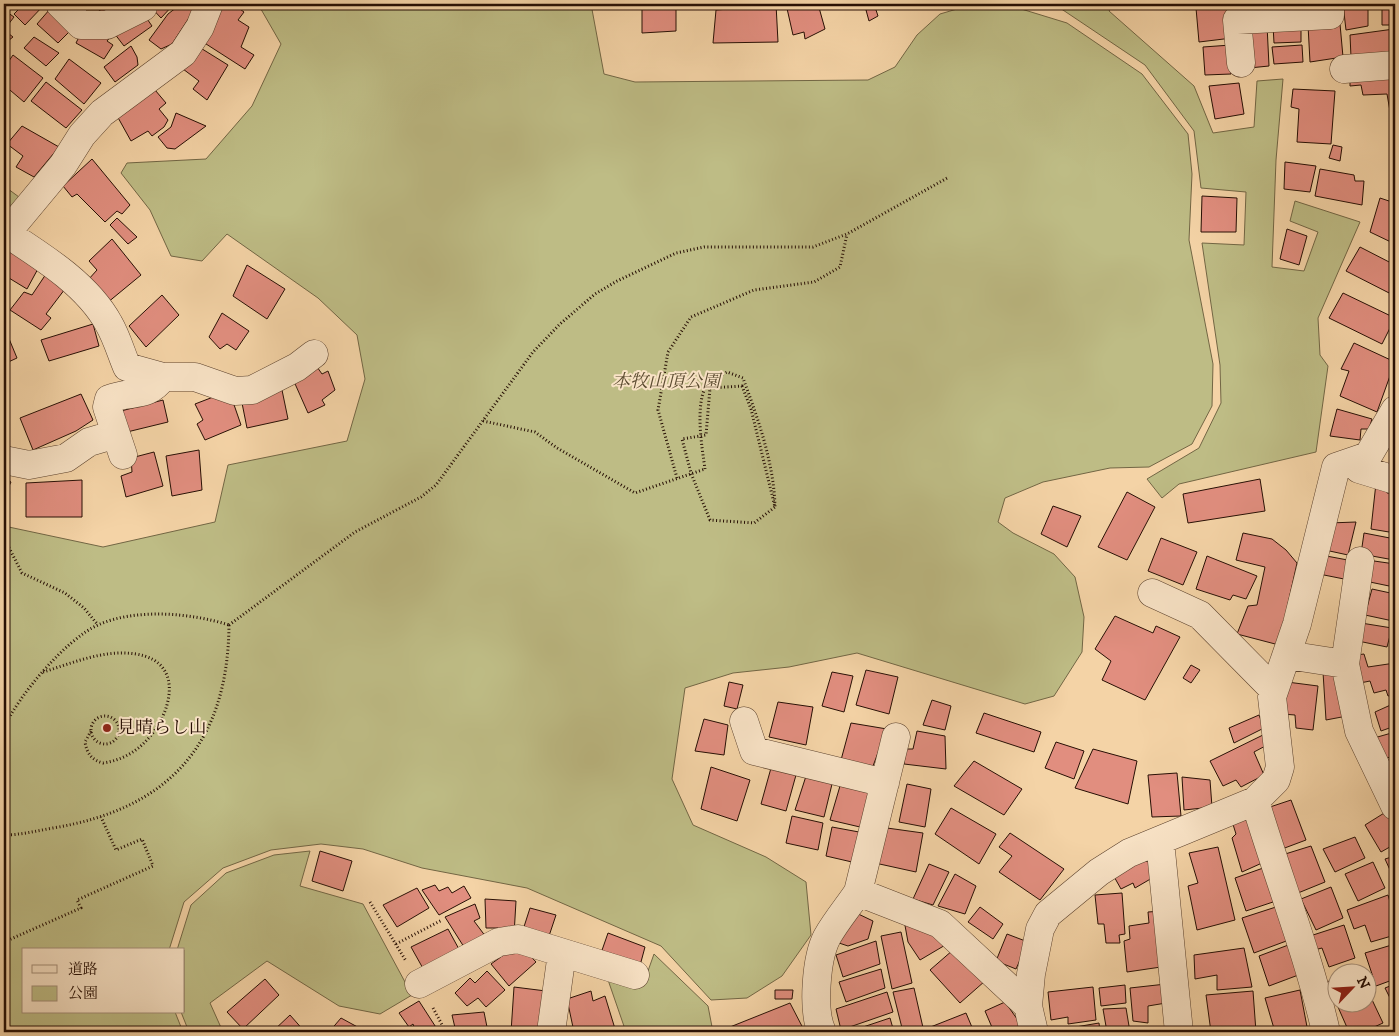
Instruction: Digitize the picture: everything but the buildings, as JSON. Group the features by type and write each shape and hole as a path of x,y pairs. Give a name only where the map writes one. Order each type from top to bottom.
{"street":[{"path":"60,4 81,25 107,25 143,7"},
{"path":"209,4 200,27 182,53 102,113 82,135 63,165 5,235 50,261 82,289 109,323 127,367 164,377 195,378 235,391 252,390 296,367 314,354"},
{"path":"1241,63 1237,20 1330,15 1330,4"},
{"path":"1344,69 1395,65"},
{"path":"4,460 29,465 66,458 89,442 119,444 107,406 110,399 141,394 156,387 164,377"},
{"path":"1343,465 1368,456 1395,410"},
{"path":"1343,465 1395,480"},
{"path":"1034,1032 1028,1006 1036,943 1040,929 1048,914 1099,872 1129,853 1255,800 1276,780 1280,767 1274,728 1274,690 1297,624 1343,465"},
{"path":"1360,561 1345,664 1359,731 1395,806"},
{"path":"1152,592 1200,615 1274,690"},
{"path":"1287,655 1345,664"},
{"path":"744,721 754,751 885,783"},
{"path":"822,1032 818,1023 817,1004 819,963 827,938 858,892 896,736"},
{"path":"1255,800 1277,876 1316,984 1326,1032"},
{"path":"1160,841 1179,1032"},
{"path":"858,892 940,924 1028,1006"},
{"path":"419,984 499,942 518,939 635,975"},
{"path":"550,1032 562,952"}],"path":[{"path":"4,728 16,703 43,672 68,646 98,625 136,615 166,615 191,616 230,625 355,532 422,498 450,470 534,352 560,324 595,294 617,280 676,253 704,247 813,248 847,234 949,177"},
{"path":"677,478 658,410 668,352 691,317 754,290 814,282 840,267 847,234"},
{"path":"484,420 535,432 557,448 635,493 704,469 700,422 702,392 712,379 728,372 743,378 752,403 775,484 776,507"},
{"path":"742,386 751,409 776,507 754,523 710,520 699,498 682,439 706,435 710,388 742,386"},
{"path":"4,538 22,573 65,593 84,608 98,625"},
{"path":"4,835 79,824 101,817 151,794 173,778 190,759 220,701 229,645 230,625"},
{"path":"43,672 105,654 122,653 149,658 164,668 169,679 170,689 166,707 152,736 143,744 121,758 103,763 92,758 88,752 86,742 91,731 97,719 106,716 114,720 118,729 116,738 109,743 99,742 91,731"},
{"path":"4,941 81,908 77,900 154,866 142,839 116,850 101,817"},
{"path":"370,902 398,949"},
{"path":"396,944 442,920"}],"green space":[{"name":"本牧山頂公園","path":"258,4 591,4 604,74 635,82 868,80 895,67 917,35 940,14 974,4 1005,4 1067,23 1142,74 1188,134 1192,174 1189,240 1213,364 1212,406 1192,444 1149,467 1110,468 1043,482 1005,498 998,522 1013,533 1054,554 1075,577 1084,617 1082,652 1054,696 1025,704 857,653 789,667 733,673 685,688 672,779 693,825 766,857 806,882 811,935 782,976 747,998 711,1000 661,946 527,888 422,868 363,849 321,844 271,850 223,868 184,902 170,948 22,948 22,1014 176,1014 183,1032 4,1032 4,526 103,547 215,522 228,465 347,441 365,379 357,335 318,298 227,234 202,261 171,256 150,210 121,173 127,163 206,159 252,106 281,44"},
{"path":"1054,4 1113,4 1109,11 1194,86 1213,133 1254,127 1257,81 1283,79 1276,160 1272,267 1304,271 1318,232 1290,221 1295,201 1360,222 1318,318 1320,355 1328,366 1316,452 1179,484 1162,498 1147,479 1199,448 1221,403 1220,365 1202,243 1244,245 1246,192 1201,188 1194,131 1145,65"},
{"path":"4,186 19,197 4,218"},
{"path":"310,851 300,886 363,904 412,995 380,1014 339,1006 267,961 210,1003 223,1032 189,1032 182,1014 185,1014 185,948 178,948 191,905 226,873 274,855"},
{"path":"654,954 708,1006 713,1032 626,1032 607,977 643,985"}],"place":[{"name":"見晴らし山","path":"107,728"}]}
